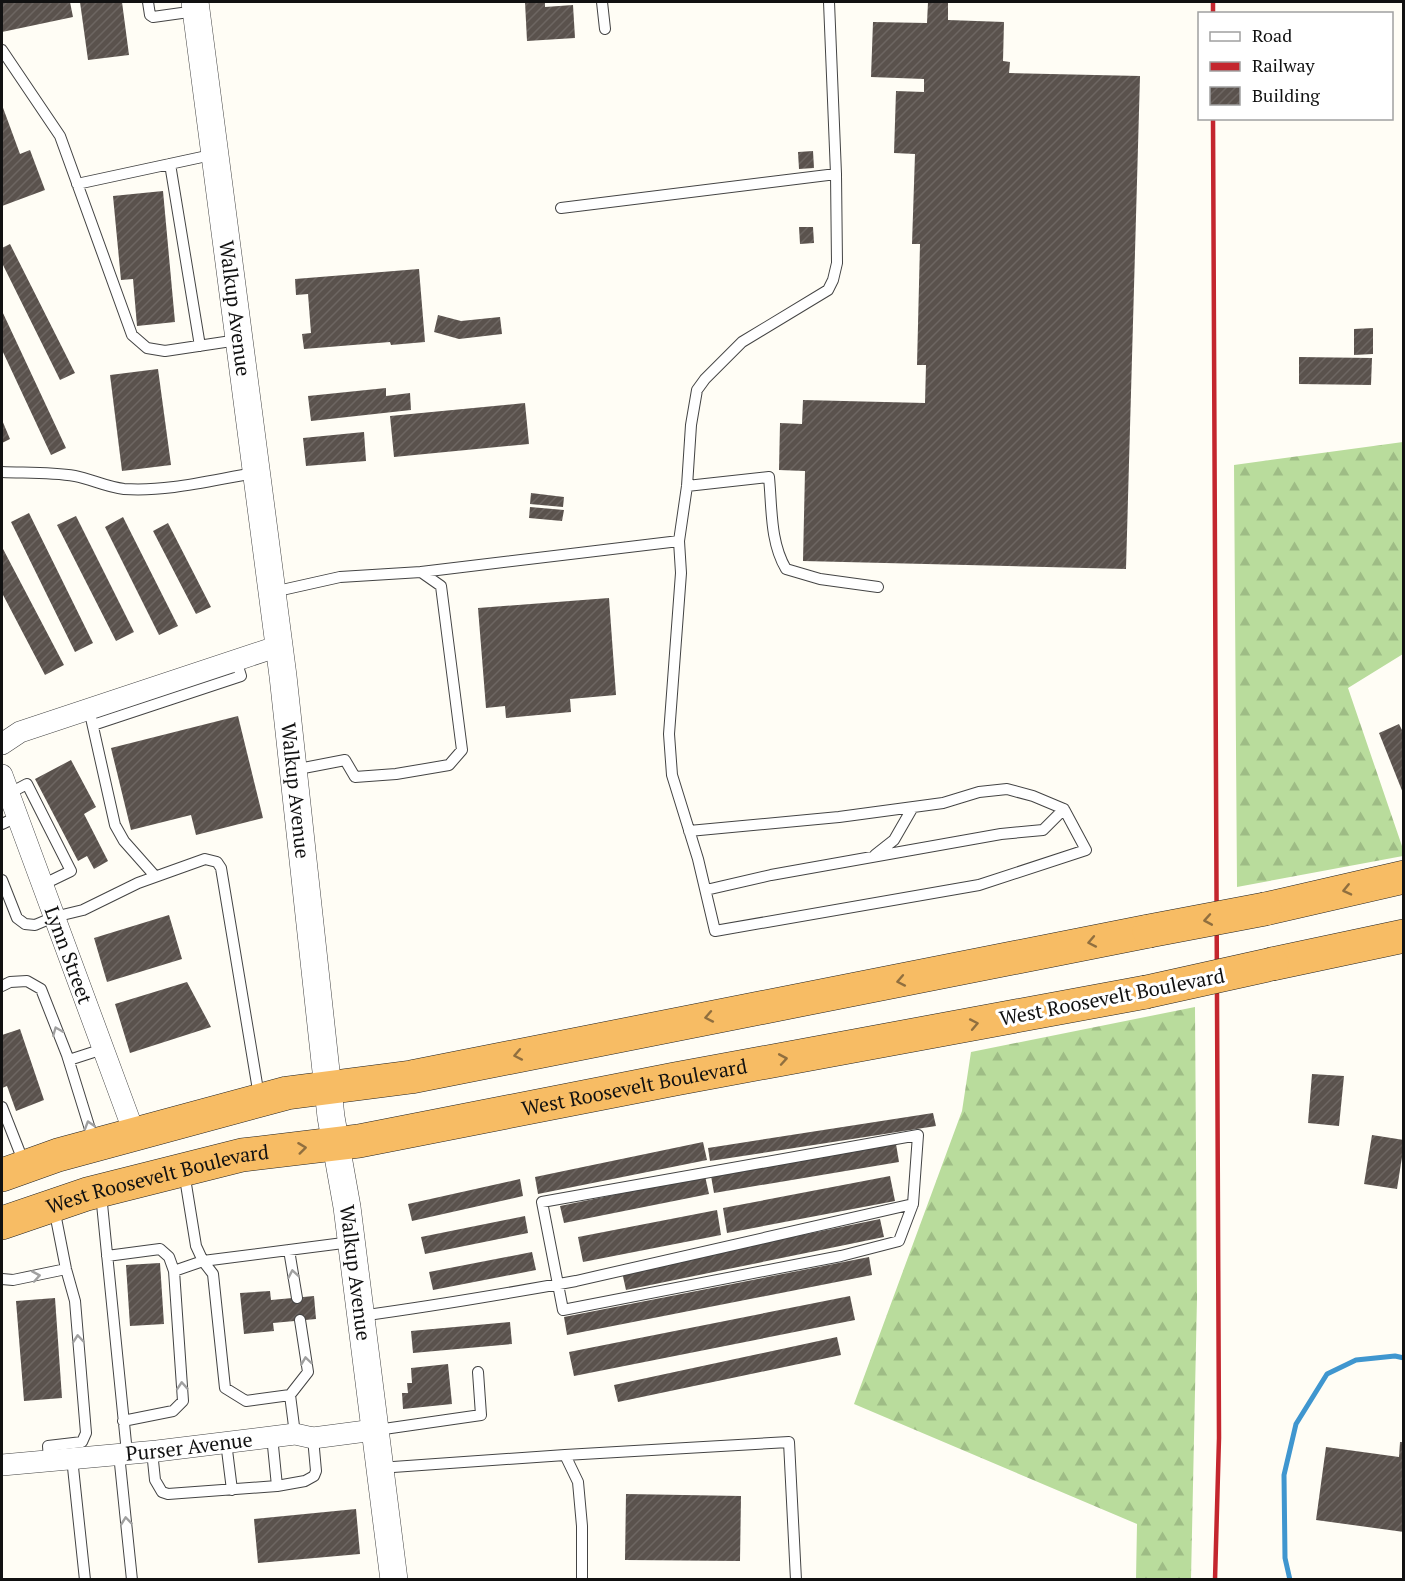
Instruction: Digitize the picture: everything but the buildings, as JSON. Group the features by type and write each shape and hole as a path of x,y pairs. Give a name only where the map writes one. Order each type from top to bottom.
{"highway":[{"path":"13,1171 95,1146 287,1094 411,1077 1265,909 1404,877"},
{"name":"West Roosevelt Boulevard","path":"2,1223 101,1191 242,1155 359,1142 664,1081 1146,992 1404,936"}],"street":[{"name":"Walkup Avenue","path":"195,6 279,645 328,1088 351,1242 393,1580"},
{"path":"2,744 20,732 91,717 279,645"},
{"name":"Lynn Street","path":"5,784 9,821 42,885 135,1135"},
{"name":"Purser Avenue","path":"2,1465 152,1451 272,1436 304,1436 374,1430"}],"lane":[{"path":"148,2 150,15 153,17 195,6"},
{"path":"602,2 605,29"},
{"path":"689,831 839,817 943,803 979,792 1007,789 1033,796 1065,809 1086,850 979,885 715,931 706,890 672,775 669,734 681,573 679,541 687,486 694,404 698,390 705,379 742,342 828,290 833,280 837,263 836,174 829,2"},
{"path":"2,50 60,136 132,335 147,348 165,351 239,340"},
{"path":"77,184 216,154"},
{"path":"170,164 200,346"},
{"path":"561,208 836,174"},
{"path":"2,472 48,473 77,477 123,489 159,489 256,473"},
{"path":"687,486 770,477 774,535 778,556 786,569 820,579 878,587"},
{"path":"272,592 340,577 421,572 679,541"},
{"path":"293,771 345,760 355,777 396,774 449,765 462,750 441,586 421,572"},
{"path":"91,717 116,825 124,841 155,876"},
{"path":"5,784 27,784 71,872 42,885"},
{"path":"872,857 894,840 913,807"},
{"path":"706,890 771,875 1001,834 1043,830 1065,809"},
{"path":"2,880 17,918 25,924 34,925 83,910 155,876 205,859 217,862 220,868 260,1101"},
{"path":"2,986 10,982 27,981 40,989 69,1060 95,1146"},
{"path":"69,1060 103,1048"},
{"path":"2,1107 13,1171"},
{"path":"918,1135 913,1204 899,1241 841,1256 562,1310 557,1284 542,1202 918,1135"},
{"path":"184,1170 196,1246 203,1261 213,1274 225,1388 246,1401 290,1395 308,1372 300,1320"},
{"path":"101,1191 123,1421 123,1454 132,1580"},
{"path":"360,1316 450,1304 557,1284 913,1204"},
{"path":"49,1460 48,1446 82,1442 86,1433 75,1301 66,1269 54,1206"},
{"path":"174,1271 203,1261 351,1242"},
{"path":"107,1256 160,1249 169,1257 174,1271 183,1401 173,1411 123,1421"},
{"path":"289,1250 297,1298"},
{"path":"3,1280 66,1269"},
{"path":"374,1430 481,1415 478,1372"},
{"path":"152,1451 154,1480 162,1492 168,1494 277,1486 305,1481 314,1476 316,1471 290,1395"},
{"path":"272,1436 277,1486"},
{"path":"226,1442 232,1490"},
{"path":"378,1468 789,1442 796,1580"},
{"path":"565,1455 578,1482 582,1526 582,1580"},
{"path":"72,1458 85,1580"}],"green space":[{"path":"1403,442 1403,654 1348,688 1403,849 1403,856 1237,887 1234,465"},
{"path":"1195,1007 1197,1298 1191,1579 1136,1579 1137,1524 854,1404 962,1111 971,1052"}],"waterway":[{"path":"1290,1580 1285,1558 1284,1475 1296,1424 1327,1374 1356,1360 1395,1356 1404,1358"}],"railway":[{"path":"1213,2 1213,12"},
{"path":"1213,120 1219,1438 1215,1580"}]}
